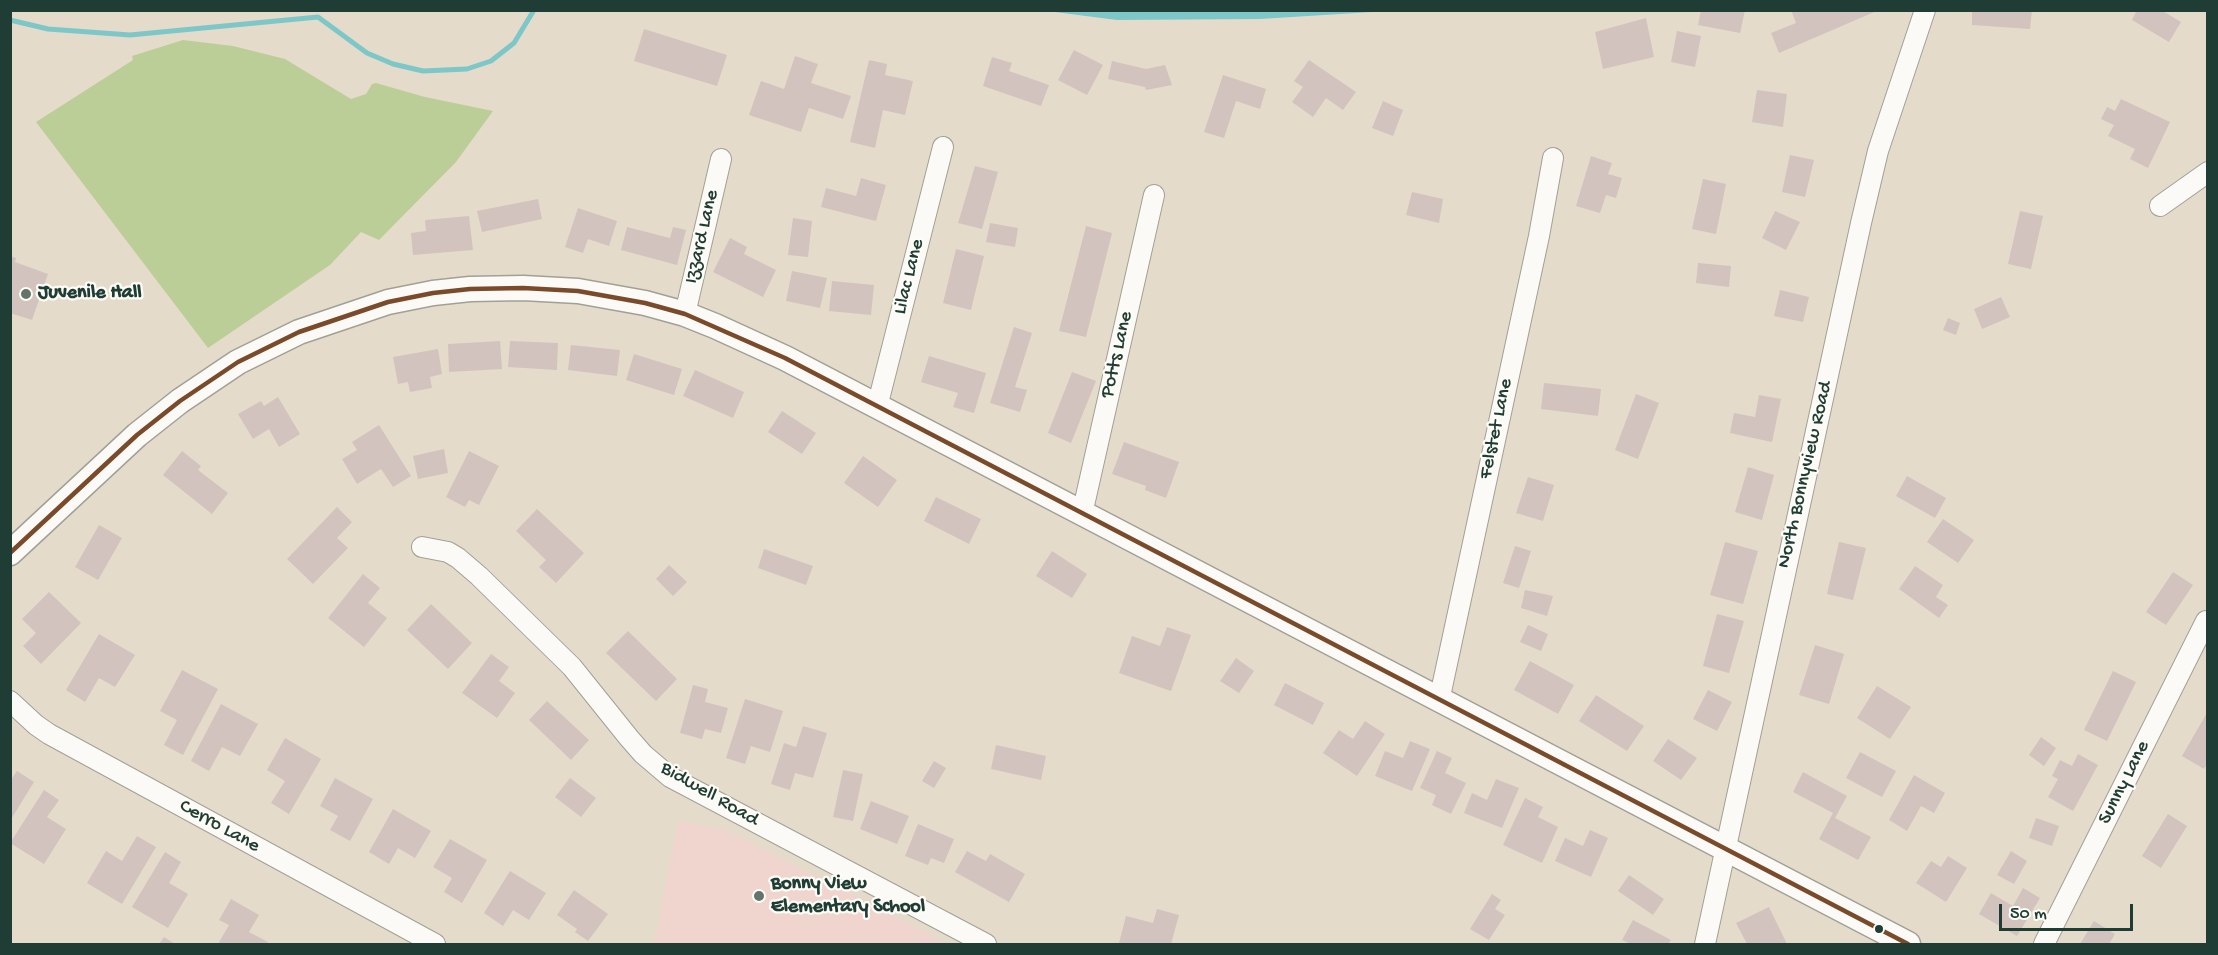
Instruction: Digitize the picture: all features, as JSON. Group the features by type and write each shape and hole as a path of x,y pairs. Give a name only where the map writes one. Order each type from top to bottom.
{"street":[{"name":"North Bonnyview Road","path":"1705,945 1863,213 1878,150 1925,10"},
{"name":"Lilac Lane","path":"876,407 943,147"},
{"name":"Felstet Lane","path":"1439,701 1539,236 1553,158"},
{"name":"Izzard Lane","path":"685,314 721,159"},
{"path":"2160,206 2208,172"},
{"name":"Potts Lane","path":"1082,514 1154,195"},
{"path":"10,553 137,435 200,386 238,362 299,332 388,302 442,292 523,288 578,291 645,303 685,314 744,339 1908,945"},
{"name":"Bidwell Road","path":"422,547 448,552 479,576 572,667 629,738 670,777 986,945"},
{"name":"Sunny Lane","path":"2044,945 2206,621"},
{"name":"Cerro Lane","path":"10,700 50,734 435,945"}],"shaded area":[{"name":"Bonny View Elementary School","path":"678,821 726,830 948,944 654,944"}],"green space":[{"path":"183,40 233,46 285,59 351,99 366,94 372,84 376,83 425,97 493,111 456,162 379,240 361,232 330,265 208,348 36,122 133,60 132,56"}],"water":[{"path":"1047,11 1388,11 1260,19 1117,20"}],"building":[{"path":"1701,10 1745,10 1740,33 1698,25"},
{"path":"1791,10 1879,10 1779,53 1771,33 1796,23"},
{"path":"1972,10 2032,10 2030,29 1972,25"},
{"path":"2137,10 2161,10 2181,22 2169,42 2132,20"},
{"path":"1646,18 1654,57 1603,69 1595,32"},
{"path":"644,29 727,55 717,86 634,61"},
{"path":"1677,31 1701,36 1695,67 1671,62"},
{"path":"1074,50 1103,65 1087,95 1058,80"},
{"path":"795,56 818,64 811,83 851,96 843,119 809,108 801,132 749,115 761,81 784,89"},
{"path":"992,57 1012,63 1009,71 1049,85 1041,106 983,86"},
{"path":"869,60 887,64 885,75 913,81 905,115 883,110 875,148 850,142"},
{"path":"1309,60 1356,92 1343,110 1326,98 1313,117 1292,102 1303,87 1294,81"},
{"path":"1112,61 1146,69 1165,65 1172,85 1146,90 1145,87 1108,79"},
{"path":"1223,75 1266,89 1260,109 1236,101 1224,138 1204,132"},
{"path":"1757,90 1787,94 1783,127 1752,122"},
{"path":"2121,99 2170,122 2148,168 2130,159 2135,149 2108,136 2114,125 2101,119 2107,107 2115,111"},
{"path":"1383,101 1403,110 1393,136 1372,128"},
{"path":"1790,155 1814,160 1805,197 1782,192"},
{"path":"1591,156 1612,163 1608,174 1622,178 1616,198 1606,195 1600,213 1576,206"},
{"path":"975,166 998,172 982,229 958,223"},
{"path":"861,178 886,185 876,221 821,207 826,188 856,196"},
{"path":"1703,179 1726,184 1716,234 1692,229"},
{"path":"1412,192 1443,199 1439,223 1406,215"},
{"path":"538,199 542,219 482,232 477,211"},
{"path":"578,208 617,221 609,246 588,239 583,253 565,247"},
{"path":"1775,211 1800,222 1786,250 1762,238"},
{"path":"2020,211 2043,216 2031,269 2008,264"},
{"path":"469,216 473,250 413,255 411,233 426,231 425,220"},
{"path":"793,218 812,221 808,257 788,255"},
{"path":"990,223 1018,228 1015,247 986,242"},
{"path":"1086,226 1112,233 1086,337 1059,331"},
{"path":"627,227 670,238 673,227 686,230 677,265 621,250"},
{"path":"730,238 747,247 744,254 776,270 763,297 713,272"},
{"path":"956,249 984,256 971,310 943,303"},
{"name":"Juvenile Hall","path":"10,256 16,258 15,262 48,274 32,320 10,313"},
{"path":"1698,263 1731,266 1729,287 1696,283"},
{"path":"792,271 827,278 820,308 786,301"},
{"path":"832,281 874,285 871,315 829,311"},
{"path":"1780,290 1809,297 1803,322 1774,316"},
{"path":"2001,297 2010,317 1982,329 1974,309"},
{"path":"1948,318 1960,323 1956,335 1943,330"},
{"path":"1014,327 1032,333 1015,387 1027,390 1020,412 990,403"},
{"path":"500,341 502,369 449,372 448,344"},
{"path":"510,341 558,343 557,370 508,367"},
{"path":"571,345 620,350 617,376 568,370"},
{"path":"438,349 442,374 430,377 432,388 410,392 408,382 398,384 393,357"},
{"path":"634,354 682,369 674,395 626,380"},
{"path":"929,356 986,373 974,413 953,407 958,393 921,382"},
{"path":"695,370 744,392 733,418 683,396"},
{"path":"1072,372 1096,381 1071,443 1048,433"},
{"path":"1544,383 1601,389 1598,416 1541,409"},
{"path":"1636,394 1659,403 1638,459 1615,450"},
{"path":"1759,395 1781,399 1772,442 1730,433 1734,413 1755,417"},
{"path":"278,397 300,434 279,447 269,429 253,439 238,414 261,401 264,406"},
{"path":"782,411 816,433 802,454 768,432"},
{"path":"379,425 411,476 393,487 381,469 357,484 342,459 357,450 352,442"},
{"path":"1124,442 1179,462 1166,498 1145,490 1146,486 1112,474"},
{"path":"444,449 448,473 418,479 413,456"},
{"path":"182,451 201,466 198,470 228,493 212,514 163,475"},
{"path":"469,451 499,466 479,505 469,500 465,507 446,497"},
{"path":"863,456 897,480 878,507 844,483"},
{"path":"1748,467 1774,475 1762,520 1735,512"},
{"path":"1907,476 1946,498 1935,518 1896,496"},
{"path":"1528,477 1554,485 1543,521 1516,513"},
{"path":"936,497 981,519 969,544 924,521"},
{"path":"337,507 352,522 337,538 348,548 313,584 287,559"},
{"path":"537,509 584,553 556,583 539,567 546,560 516,531"},
{"path":"1943,519 1974,540 1958,563 1927,542"},
{"path":"99,525 122,538 98,580 75,567"},
{"path":"1725,542 1758,551 1743,604 1710,595"},
{"path":"1839,542 1866,548 1853,600 1827,594"},
{"path":"1515,546 1531,551 1519,588 1503,583"},
{"path":"764,549 813,566 806,585 758,568"},
{"path":"1052,551 1087,574 1072,598 1036,576"},
{"path":"669,565 687,582 673,596 656,579"},
{"path":"1915,566 1943,585 1936,597 1948,605 1939,618 1899,589"},
{"path":"2173,572 2193,585 2166,625 2146,612"},
{"path":"363,574 380,588 368,603 387,618 364,647 328,618"},
{"path":"1525,590 1553,596 1547,616 1521,608"},
{"path":"49,592 81,623 41,664 23,646 36,633 22,619"},
{"path":"431,604 472,643 448,669 407,630"},
{"path":"1717,614 1744,621 1729,673 1703,666"},
{"path":"1528,625 1548,634 1541,651 1520,642"},
{"path":"1167,627 1191,635 1171,691 1119,673 1132,636 1160,646"},
{"path":"628,631 677,679 656,701 606,653"},
{"path":"99,634 135,655 115,687 99,678 85,702 66,690"},
{"path":"1815,645 1844,654 1829,704 1799,695"},
{"path":"491,654 509,667 499,681 515,693 497,718 462,693"},
{"path":"1236,658 1254,671 1239,693 1220,681"},
{"path":"1530,661 1574,685 1558,714 1514,690"},
{"path":"182,670 218,689 183,755 164,745 177,720 160,711"},
{"path":"2113,671 2136,682 2107,741 2084,730"},
{"path":"1285,683 1324,703 1313,725 1274,705"},
{"path":"693,685 708,689 705,702 728,708 721,733 705,729 702,739 680,733"},
{"path":"1877,686 1911,707 1890,739 1857,718"},
{"path":"1708,690 1732,702 1717,731 1693,719"},
{"path":"1596,695 1644,726 1627,751 1579,721"},
{"path":"745,699 783,711 770,752 751,746 745,764 726,758"},
{"path":"547,701 589,740 571,760 529,720"},
{"path":"221,704 258,724 240,756 222,747 209,771 191,761"},
{"path":"2208,711 2208,762 2204,769 2182,756"},
{"path":"1365,721 1385,734 1357,776 1323,753 1339,730 1353,739"},
{"path":"803,726 827,733 813,778 795,773 790,790 771,784 784,743 796,747"},
{"path":"2041,737 2056,748 2044,766 2029,755"},
{"path":"285,738 321,759 289,814 271,803 285,781 267,770"},
{"path":"1668,739 1697,758 1681,780 1653,761"},
{"path":"1410,741 1430,749 1412,791 1375,776 1385,751 1403,758"},
{"path":"996,745 1046,756 1041,780 991,769"},
{"path":"1437,751 1452,758 1445,773 1466,783 1451,814 1432,805 1436,795 1420,788"},
{"path":"1860,752 1896,771 1882,797 1846,778"},
{"path":"2078,754 2098,765 2073,811 2048,797 2058,779 2052,776 2060,760 2072,766"},
{"path":"934,761 946,768 934,788 922,781"},
{"path":"843,770 863,774 853,821 833,817"},
{"path":"17,771 34,782 10,821 10,781"},
{"path":"1803,772 1847,796 1835,818 1871,837 1858,860 1819,839 1833,813 1793,792"},
{"path":"1914,775 1945,793 1934,813 1921,806 1907,831 1889,820"},
{"path":"335,778 373,799 350,841 330,830 338,816 320,806"},
{"path":"570,778 596,798 581,817 555,797"},
{"path":"1496,779 1519,788 1502,828 1464,813 1472,793 1487,800"},
{"path":"44,790 59,800 47,817 66,829 44,864 10,843"},
{"path":"1525,798 1543,807 1538,817 1558,827 1542,863 1503,845"},
{"path":"871,801 909,816 897,844 860,829"},
{"path":"393,809 431,831 415,858 398,848 389,864 369,852"},
{"path":"2168,814 2187,826 2161,868 2142,856"},
{"path":"2036,818 2059,826 2052,846 2029,838"},
{"path":"918,824 954,839 944,863 931,858 928,865 905,856"},
{"path":"1590,830 1608,838 1591,877 1555,861 1565,838 1583,846"},
{"path":"137,836 156,847 122,904 87,883 106,851 122,861"},
{"path":"450,839 487,860 462,903 444,892 452,878 433,867"},
{"path":"967,851 986,861 990,854 1025,874 1009,902 955,872"},
{"path":"2011,851 2027,861 2014,884 1997,875"},
{"path":"165,852 181,862 169,883 188,894 168,928 132,907"},
{"path":"1948,856 1967,868 1946,902 1916,883 1931,861 1941,867"},
{"path":"510,871 546,893 529,920 513,910 503,926 484,913"},
{"path":"1629,875 1664,899 1653,915 1618,891"},
{"path":"2023,888 2040,898 2017,936 1979,914 1991,893 2013,906"},
{"path":"574,890 608,914 588,941 575,932 577,929 557,915"},
{"path":"1492,894 1501,900 1495,909 1505,915 1489,940 1470,929"},
{"path":"231,899 259,915 249,932 268,942 267,944 218,944 229,925 219,920"},
{"path":"1769,907 1787,944 1747,944 1736,923"},
{"path":"1157,909 1179,915 1171,944 1119,943 1126,916 1153,923"},
{"path":"1633,920 1671,940 1668,944 1631,944 1622,940"},
{"path":"2094,921 2115,934 2109,944 2080,944"},
{"path":"164,937 175,944 159,944"}],"waterway":[{"path":"10,20 48,29 130,35 318,17 367,53 393,64 423,71 467,69 491,61 514,43 534,10"}],"transit line":[{"path":"10,553 137,435 180,401 238,362 299,332 388,302 433,293 470,289 523,288 578,291 645,303 685,314 785,358 1908,944"}],"place":[{"name":"Juvenile Hall","path":"26,294"},
{"name":"Bonny View Elementary School","path":"759,896"}]}
